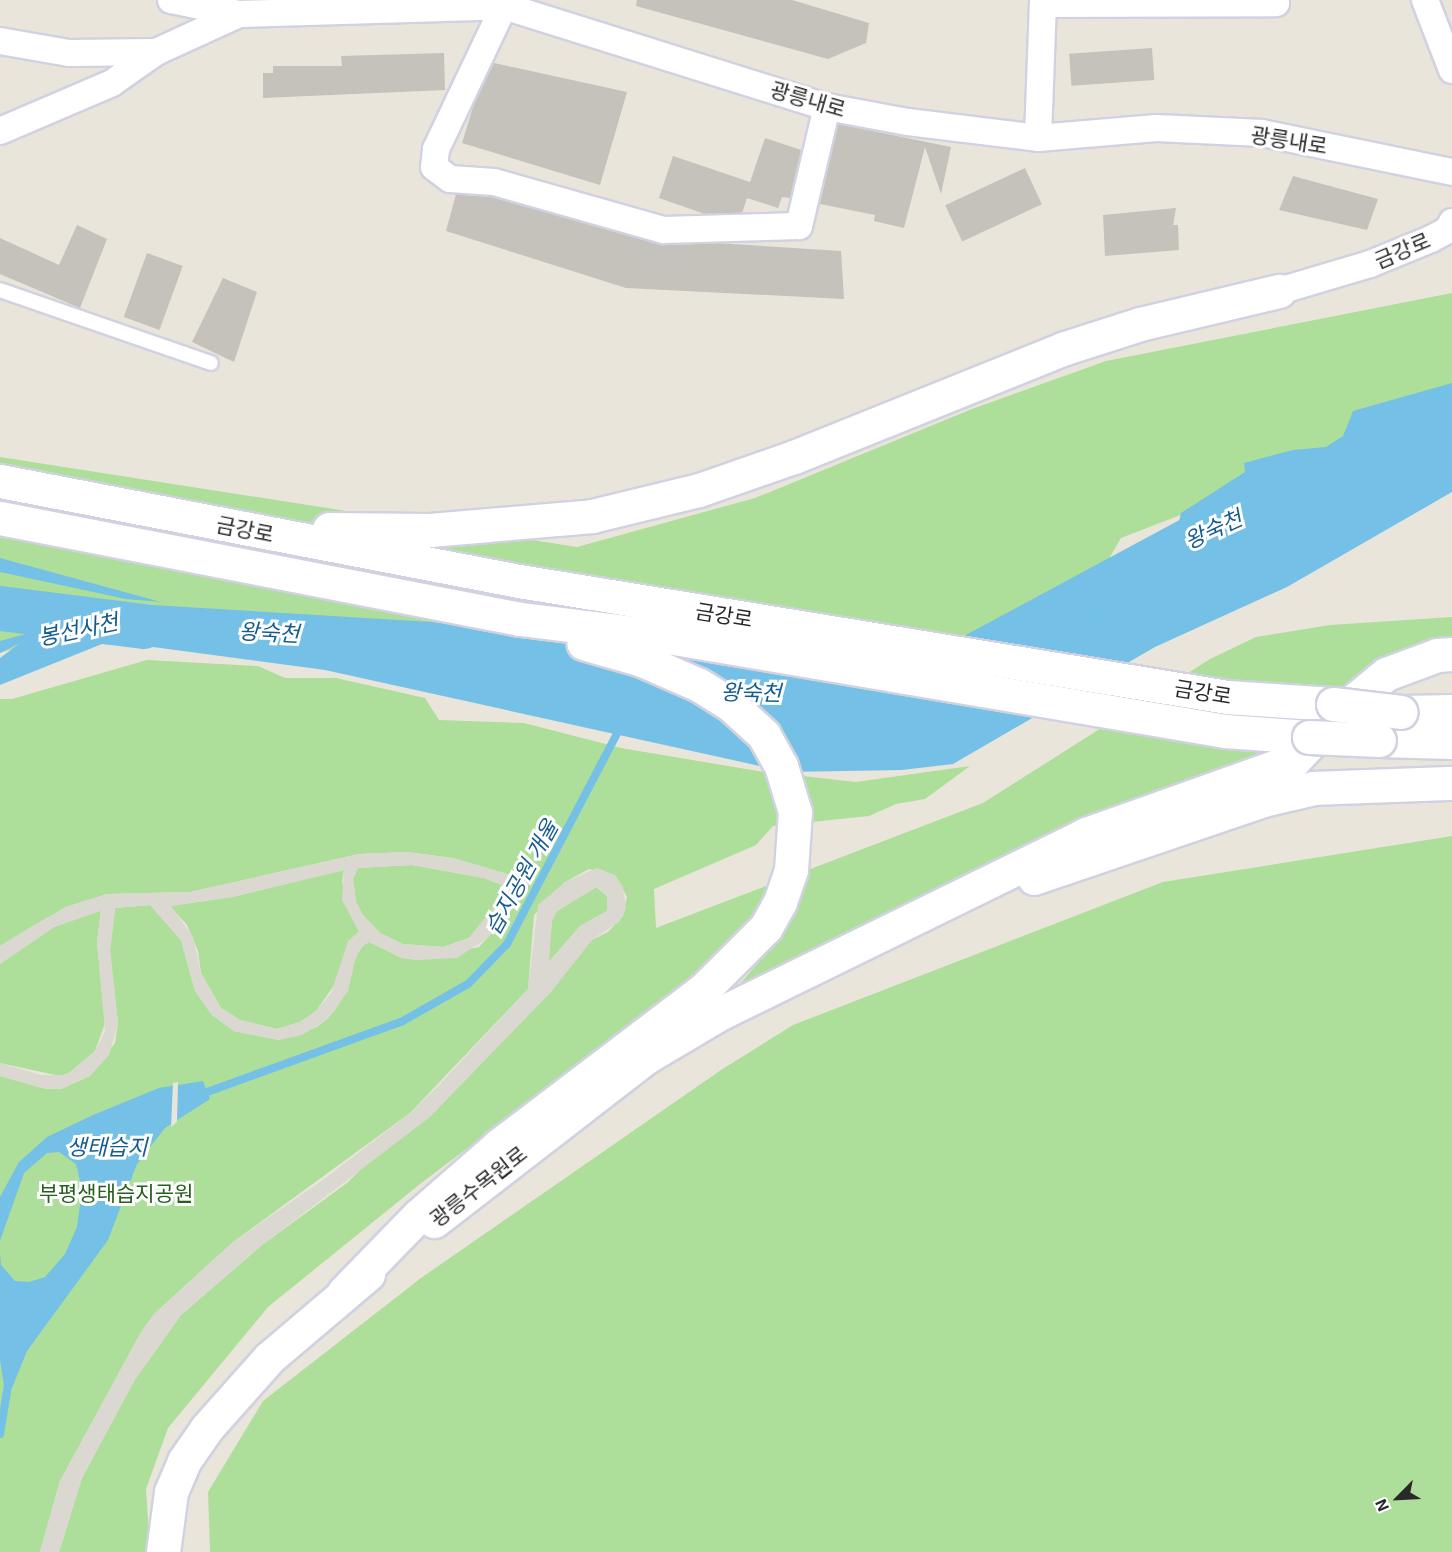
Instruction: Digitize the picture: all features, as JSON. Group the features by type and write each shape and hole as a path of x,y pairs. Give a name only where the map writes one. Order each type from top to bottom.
{"main road":[{"path":"234,526 430,530 591,516 699,490 794,457 978,381 1140,324 1279,291"},
{"name":"금강로","path":"0,481 519,581 1227,698 1333,704 1401,712 1452,711"},
{"name":"금강로","path":"0,518 520,619 674,638 1224,731 1309,737 1452,742"},
{"path":"344,1292 419,1215 498,1146 695,997 748,949 766,927 780,902 794,848 793,804 781,765 764,735 731,705 699,685 642,660 520,619"},
{"path":"899,924 1086,834 1294,760 1338,713 1386,674 1437,655 1452,654"},
{"path":"899,924 1263,800 1314,788 1452,783"},
{"name":"광릉수목원로","path":"163,1552 163,1531 171,1492 184,1461 235,1392 344,1292 645,1058 719,1014 899,924"}],"street":[{"name":"광릉내로","path":"171,0 239,14 312,5 502,2 827,107 985,134 1038,138 1157,128 1262,133 1452,172"},
{"path":"1425,0 1452,70"},
{"path":"1038,138 1043,2 1279,1"},
{"path":"502,2 436,149 434,167 450,179 494,182 664,230 800,226 827,107"},
{"path":"0,131 112,83 156,52 239,14"},
{"path":"0,41 69,53 156,52"},
{"name":"금강로","path":"1279,291 1370,264 1431,239 1448,230 1452,222"}],"lane":[{"path":"0,290 211,363"}],"green space":[{"path":"1452,293 1452,410 1121,538 1074,619 952,713 84,626 0,653 0,457 577,547 755,498 972,409 1106,361"},
{"name":"부평생태습지공원","path":"1452,617 1452,639 1424,640 1370,667 1279,753 1062,827 740,984 777,941 746,932 740,942 420,1184 268,1307 168,1428 146,1489 150,1552 59,1552 82,1478 134,1381 181,1315 262,1245 347,1183 592,940 608,932 623,916 627,897 615,875 589,869 565,882 534,915 528,989 410,1113 233,1242 154,1314 140,1334 60,1481 40,1552 0,1552 0,1076 46,1089 61,1089 90,1076 115,1043 118,1023 110,951 115,908 150,905 181,940 195,991 212,1015 234,1031 279,1040 317,1027 328,1018 337,1007 359,950 364,945 369,942 402,958 418,960 479,947 508,915 531,881 453,858 407,852 359,854 190,892 107,894 66,907 0,946 0,699 12,699 147,660 258,666 285,678 336,678 425,698 439,720 524,723 621,748 758,771 856,782 970,766 925,799 896,804 869,816 773,826 756,845 654,889 656,928 983,803 1210,659 1256,637 1330,625"},
{"path":"1452,836 1452,1552 210,1552 208,1492 263,1401 421,1278 721,1070 793,1025 1163,882"},
{"path":"412,865 484,878 510,888 469,938 443,947 403,944 380,933 362,914 356,902 353,879 358,868"},
{"path":"344,870 342,882 359,932 348,941 339,978 316,1011 300,1022 277,1029 240,1020 221,1008 201,973 198,951 187,925 170,906 232,897"},
{"path":"596,887 607,896 607,911 580,926 548,963 552,920 557,911"},
{"path":"101,910 97,942 105,1023 95,1051 75,1071 60,1076 0,1063 0,964 54,927"}],"shaded area":[{"path":"407,852 453,858 531,881 489,937 457,958 418,960 402,958 369,942 364,945 356,956 348,991 328,1019 302,1035 279,1040 234,1031 212,1015 195,991 181,940 150,905 115,908 110,951 118,1023 109,1055 90,1076 61,1089 46,1089 0,1076 0,1063 41,1075 66,1075 95,1051 105,1031 97,942 101,911 54,927 0,964 0,946 32,926 66,907 107,894 190,892 359,854","holes":["412,865 484,878 509,888 469,938 443,947 403,944 380,933 362,914 356,902 353,879 358,868","344,870 342,900 359,932 348,941 331,993 316,1011 300,1022 277,1029 240,1020 221,1008 201,973 193,937 171,906 232,897"]},
{"name":"부평생태습지공원","path":"597,868 615,875 623,887 626,909 619,922 592,940 551,992 430,1117 262,1245 181,1315 134,1381 82,1478 59,1552 40,1552 60,1481 140,1334 154,1314 233,1242 323,1180 410,1113 439,1085 528,989 538,905 565,882","holes":["597,887 607,896 607,911 580,926 549,962 552,921 557,911"]}],"water":[{"name":"봉선사천","path":"1452,383 1452,492 1287,587 1155,647 953,764 902,770 787,772 325,670 153,647 102,644 0,685 0,658 20,643 0,653 0,641 136,604 876,649 988,651 1160,564 1144,546 1177,530 1181,513 1245,472 1244,463 1293,450 1326,447 1343,436 1353,411"},
{"path":"0,558 161,602 126,599 0,572"},
{"name":"생태습지","path":"203,1081 210,1099 165,1128 137,1164 108,1240 27,1351 12,1388 4,1386 0,1360 0,1253 1,1265 15,1281 29,1282 45,1277 65,1254 77,1227 82,1190 76,1164 59,1152 47,1153 24,1173 0,1241 0,1197 19,1162 47,1137 93,1115 159,1088"}],"pier":[{"path":"178,1082 177,1122 171,1127 173,1083"}],"building":[{"path":"637,0 792,0 869,23 866,43 828,59 636,6"},
{"path":"1152,48 1154,80 1071,86 1069,54"},
{"path":"444,53 445,90 263,98 263,73 273,73 273,66 342,66 341,56"},
{"path":"494,63 627,92 600,185 462,143 474,104"},
{"path":"838,124 951,147 941,194 925,147 904,228 874,221 875,215 820,204"},
{"path":"765,138 801,150 790,198 782,197 778,208 747,198 742,213 705,214 659,198 673,156 750,182"},
{"path":"1025,168 1042,204 962,241 945,205"},
{"path":"1293,176 1378,199 1367,230 1279,210"},
{"path":"456,194 491,197 660,244 717,243 841,251 844,299 626,288 446,231"},
{"path":"1176,208 1173,225 1178,225 1179,250 1105,256 1103,215"},
{"path":"77,225 107,239 80,308 0,274 0,238 59,265"},
{"path":"147,253 183,266 159,330 124,317"},
{"path":"223,278 257,292 234,362 192,342"}],"waterway":[{"name":"왕숙천","path":"945,671 1209,529"},
{"name":"왕숙천","path":"0,608 143,626"},
{"name":"습지공원 개울","path":"199,1095 401,1022 468,984 507,944 621,726"},
{"name":"습지공원 개울","path":"0,1434 9,1379"}]}
